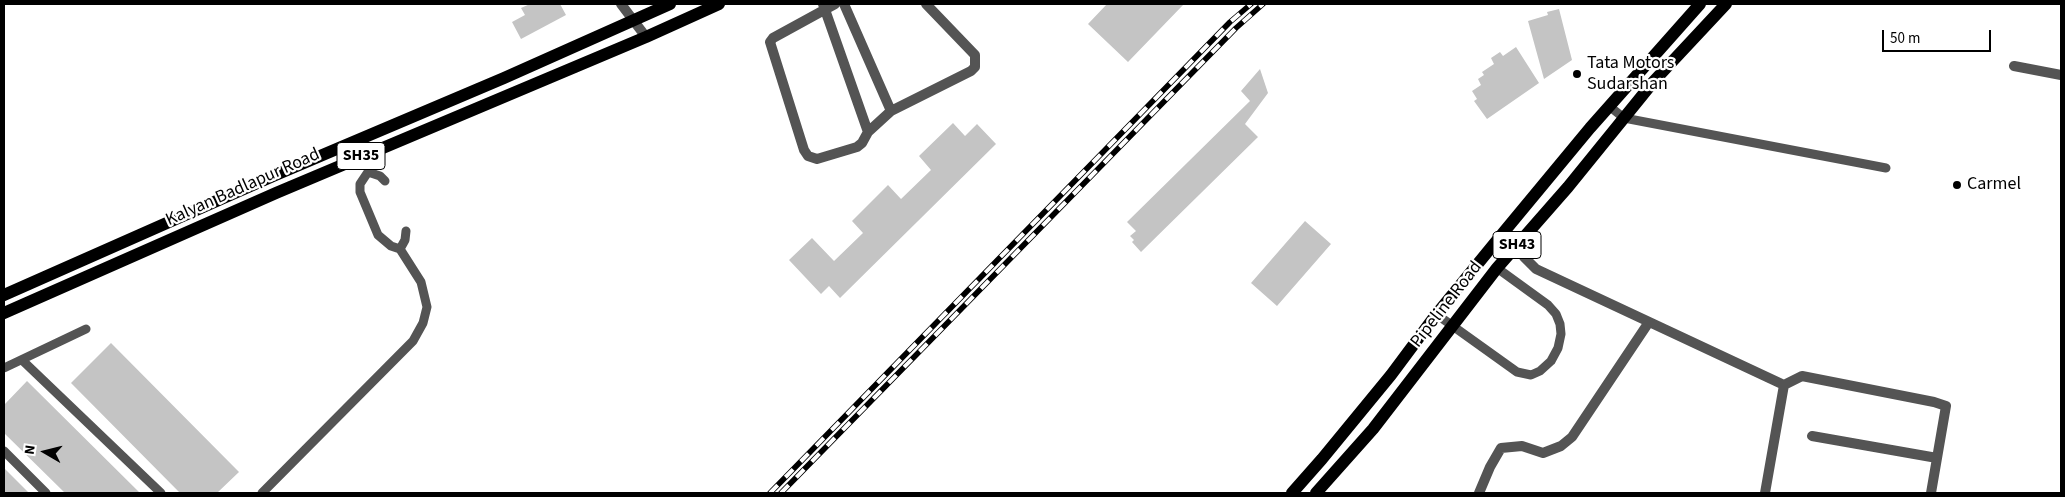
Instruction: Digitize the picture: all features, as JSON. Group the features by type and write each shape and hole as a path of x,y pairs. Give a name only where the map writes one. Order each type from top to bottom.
{"main road":[{"name":"Kalyan Badlapur Road","path":"4,295 670,4"},
{"name":"Kalyan Badlapur Road","path":"4,313 362,156 646,37 719,4"},
{"name":"Pipeline Road","path":"1296,492 1503,232 1608,106 1700,4"},
{"name":"Pipeline Road","path":"1316,493 1373,429 1497,268 1568,187 1654,81 1726,4"},
{"path":"504,78 510,94"}],"street":[{"path":"621,4 646,37"},
{"path":"844,4 891,111"},
{"path":"868,132 828,5 773,38 770,42 804,150 808,156 817,159 857,147 862,143 868,132 891,111 972,71 975,67 976,55 926,4"},
{"path":"2014,66 2061,75"},
{"path":"1503,232 1517,245 1524,257 1536,269 1784,385"},
{"path":"1479,493 1490,467 1501,448 1522,446 1544,454 1561,446 1572,436 1649,322"},
{"path":"1784,385 1802,376 1946,406 1931,493"},
{"path":"1765,493 1784,385"},
{"path":"1812,436 1937,458"}],"lane":[{"path":"1608,106 1624,118 1886,168"},
{"path":"371,134 377,150"},
{"path":"362,156 368,172"},
{"path":"368,172 380,176 385,181"},
{"path":"262,493 413,341 423,323 427,307 421,282 400,249 391,246 378,235 360,192 360,184 368,172"},
{"path":"400,249 405,240 406,231"},
{"path":"1436,314 1517,372 1531,375 1540,371 1551,361 1558,348 1561,334 1556,314 1548,305 1497,268"},
{"path":"4,368 86,329"},
{"path":"22,360 161,493"},
{"path":"4,451 46,493"}],"building":[{"path":"530,4 560,4 566,15 521,39 512,22 525,15 521,8"},
{"path":"1107,4 1184,4 1128,62 1088,24"},
{"path":"1559,9 1572,60 1544,79 1528,21 1548,15 1547,12"},
{"path":"1516,47 1539,83 1487,119 1474,101 1477,99 1472,91 1481,85 1478,79 1484,75 1482,72 1494,64 1491,58 1500,52 1503,56"},
{"path":"1260,69 1268,93 1245,124 1258,137 1141,252 1132,242 1134,240 1130,236 1136,231 1127,222 1250,101 1241,91"},
{"path":"953,123 965,136 977,124 996,144 840,298 829,286 821,294 789,260 812,238 834,261 863,233 852,221 888,185 901,199 931,170 919,156"},
{"path":"1305,221 1331,244 1277,306 1251,283"},
{"path":"111,343 239,472 217,493 180,493 71,383"},
{"path":"27,381 140,493 65,493 4,433 4,405"},
{"path":"4,468 29,493 4,493"}],"railway":[{"path":"770,493 1230,22 1251,4"},
{"path":"781,493 1236,28 1263,4"}],"place":[{"name":"Tata Motors Sudarshan","path":"1577,74"},
{"name":"Carmel","path":"1957,185"}]}
